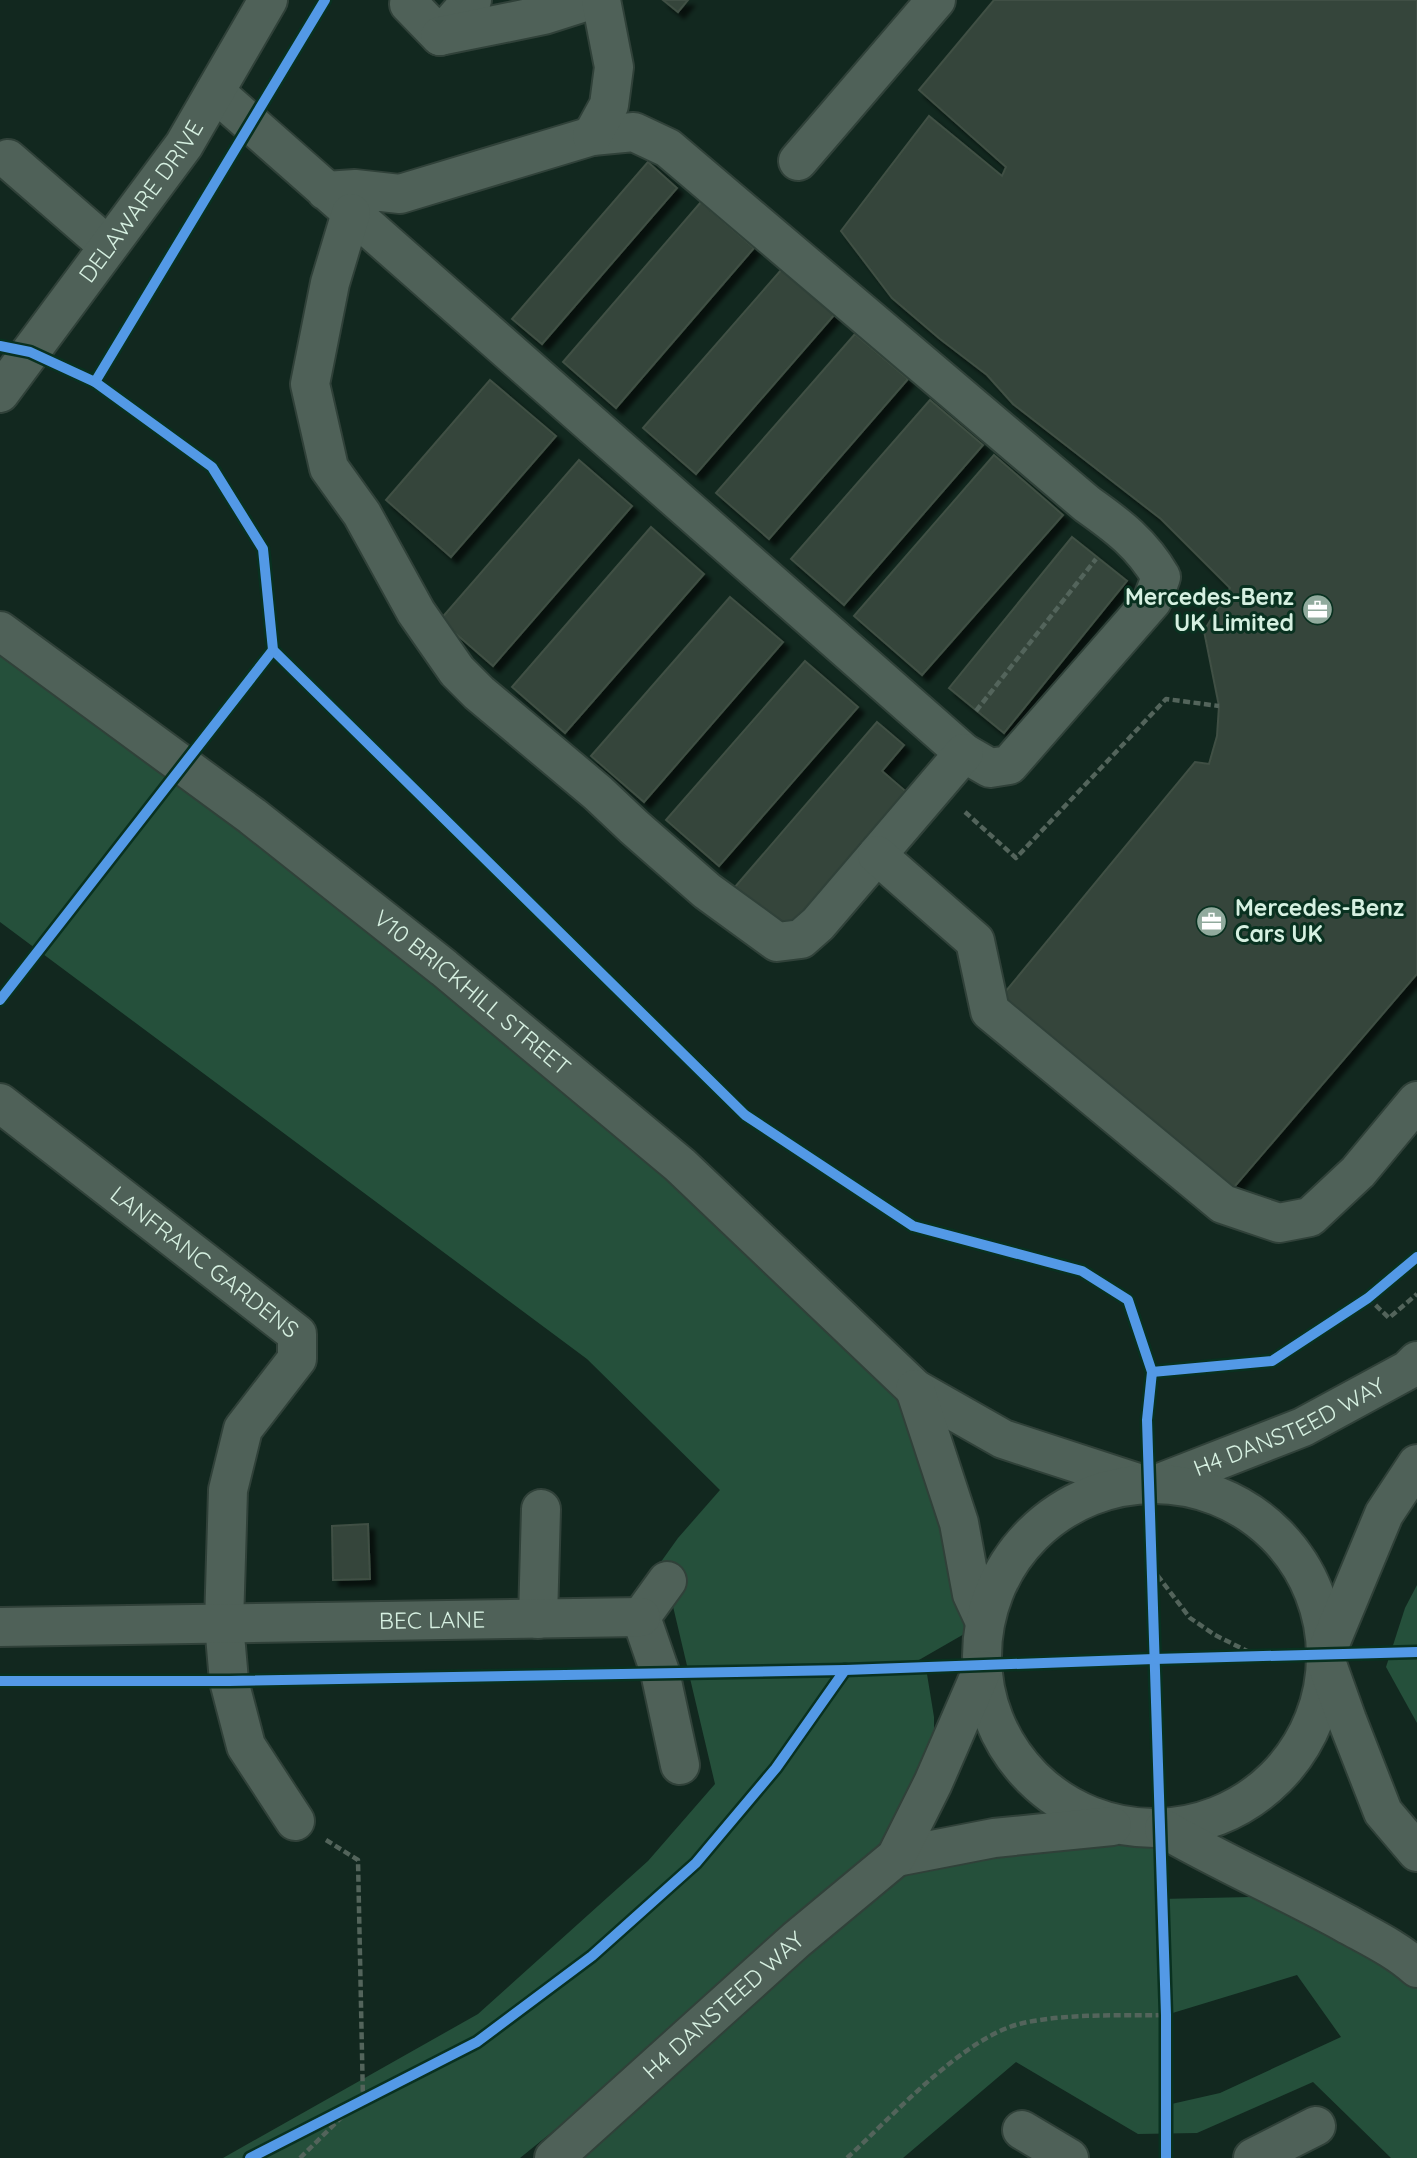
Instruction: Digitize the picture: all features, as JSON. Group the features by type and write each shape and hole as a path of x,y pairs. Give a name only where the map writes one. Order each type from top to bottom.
{"street":[{"name":"DELAWARE DRIVE","path":"0,393 184,145 268,0"},
{"path":"412,0 409,4 440,36"},
{"path":"440,36 472,0"},
{"path":"440,36 544,15 591,0"},
{"path":"592,136 609,105 614,66 600,0"},
{"path":"798,161 936,0"},
{"path":"215,92 338,202 966,736 990,768 1009,765 1153,601 1161,577 1148,555 1120,528 1087,504 668,148 634,132 592,136 400,194 355,189 338,202 330,283 310,384 329,468 362,514 416,612 457,671 707,891 777,942 801,939 818,924 877,855 966,736"},
{"path":"8,159 108,246"},
{"name":"V10 BRICKHILL STREET","path":"0,631 252,816 444,968 680,1165 915,1389 1080,1484 1149,1484 1191,1488 1224,1499 1255,1517 1282,1541 1303,1570 1333,1601"},
{"path":"877,855 975,941 990,1011 1223,1204 1279,1223 1310,1217 1358,1172 1417,1101"},
{"name":"LANFRANC GARDENS","path":"0,1103 297,1334 297,1360 243,1429 228,1490 225,1624"},
{"name":"H4 DANSTEED WAY","path":"1149,1484 1303,1427 1408,1370 1417,1361"},
{"name":"V10 BRICKHILL STREET","path":"915,1389 959,1523 972,1594 985,1622"},
{"path":"1417,1464 1333,1601 1327,1656 1333,1714 1383,1812 1417,1852"},
{"path":"1080,1484 1017,1550 997,1584 985,1622 982,1670 991,1714 1011,1754 1041,1787 1079,1811 1121,1825 1164,1829 1216,1817 1260,1792 1333,1714"},
{"path":"538,1619 541,1509"},
{"path":"667,1581 641,1617 660,1672 680,1765"},
{"name":"BEC LANE","path":"0,1627 641,1617"},
{"path":"225,1624 229,1681 246,1746 295,1821"},
{"name":"H4 DANSTEED WAY","path":"554,2158 796,1940 896,1857 933,1783 982,1670"},
{"name":"H4 DANSTEED WAY","path":"896,1857 994,1838 1121,1825"},
{"path":"1164,1829 1206,1853 1297,1896 1402,1954 1417,1968"},
{"path":"1253,2158 1316,2126"},
{"path":"1022,2130 1069,2158"}],"path":[{"path":"966,736 1120,528"},
{"path":"1357,1305 1378,1290"},
{"path":"1368,1298 1389,1318 1417,1294"},
{"path":"1151,1554 1152,1593"},
{"path":"1151,1567 1190,1618 1215,1635 1259,1657"},
{"path":"1233,1657 1272,1656"},
{"path":"295,1821 358,1860 357,2104 300,2158"},
{"path":"847,2158 954,2059 991,2034 1021,2023 1068,2017 1166,2021 1166,2002"},
{"path":"318,2124 374,2095"}],"green space":[{"path":"0,631 252,816 915,1389 985,1622 905,1668 926,1668 934,1717 934,1744 885,1840 520,2158 223,2158 478,2014 648,1861 715,1784 667,1581 658,1566 678,1538 720,1490 587,1359 0,922"},
{"path":"1417,1585 1417,1723 1386,1667 1405,1608"},
{"path":"1121,1825 1164,1829 1161,1899 1297,1896 1417,1968 1417,2158 1391,2158 1313,2082 1197,2133 1138,2134 1016,2062 903,2158 554,2158 896,1857","holes":["1297,1975 1341,2037 1220,2093 1167,2105 1164,1977 1166,2015"]}],"building":[{"path":"663,0 688,0 678,12"},
{"name":"Mercedes-Benz UK Limited","path":"994,0 1417,0 1417,974 1229,1193 1001,997 1195,762 1209,764 1217,736 1219,706 1204,631 1230,588 1161,519 1013,404 987,375 892,298 841,231 929,116 1002,176 1006,167 919,90"},
{"path":"648,162 677,188 542,344 512,319"},
{"path":"701,202 754,248 616,408 563,362"},
{"path":"782,269 835,314 696,474 643,428"},
{"path":"855,334 908,379 769,539 716,493"},
{"path":"490,380 556,436 451,557 386,500"},
{"path":"930,400 983,445 844,605 791,559"},
{"path":"994,455 1063,515 922,675 854,616"},
{"path":"579,460 632,506 493,666 440,620"},
{"path":"651,527 704,574 565,733 512,687"},
{"path":"1072,537 1127,581 1004,733 949,688"},
{"path":"730,597 783,642 644,802 591,756"},
{"path":"805,661 858,707 719,866 666,820"},
{"path":"877,722 904,745 882,771 910,795 791,935 735,887"},
{"path":"368,1524 370,1579 333,1580 332,1526"}],"cycle path":[{"path":"95,382 325,0"},
{"path":"0,346 30,352 95,382 212,467 263,549 273,650 745,1115 913,1226 1082,1271 1128,1300 1152,1372 1147,1420 1166,2015 1166,2158"},
{"path":"0,1000 273,650"},
{"path":"1152,1372 1272,1361 1368,1298 1417,1257"},
{"path":"0,1681 229,1681 845,1670 1417,1652"},
{"path":"250,2158 477,2042 592,1956 696,1863 776,1768 845,1670"}],"place":[{"name":"Mercedes-Benz UK Limited","path":"1317,610"},
{"name":"Mercedes-Benz Cars UK","path":"1212,921"}]}
